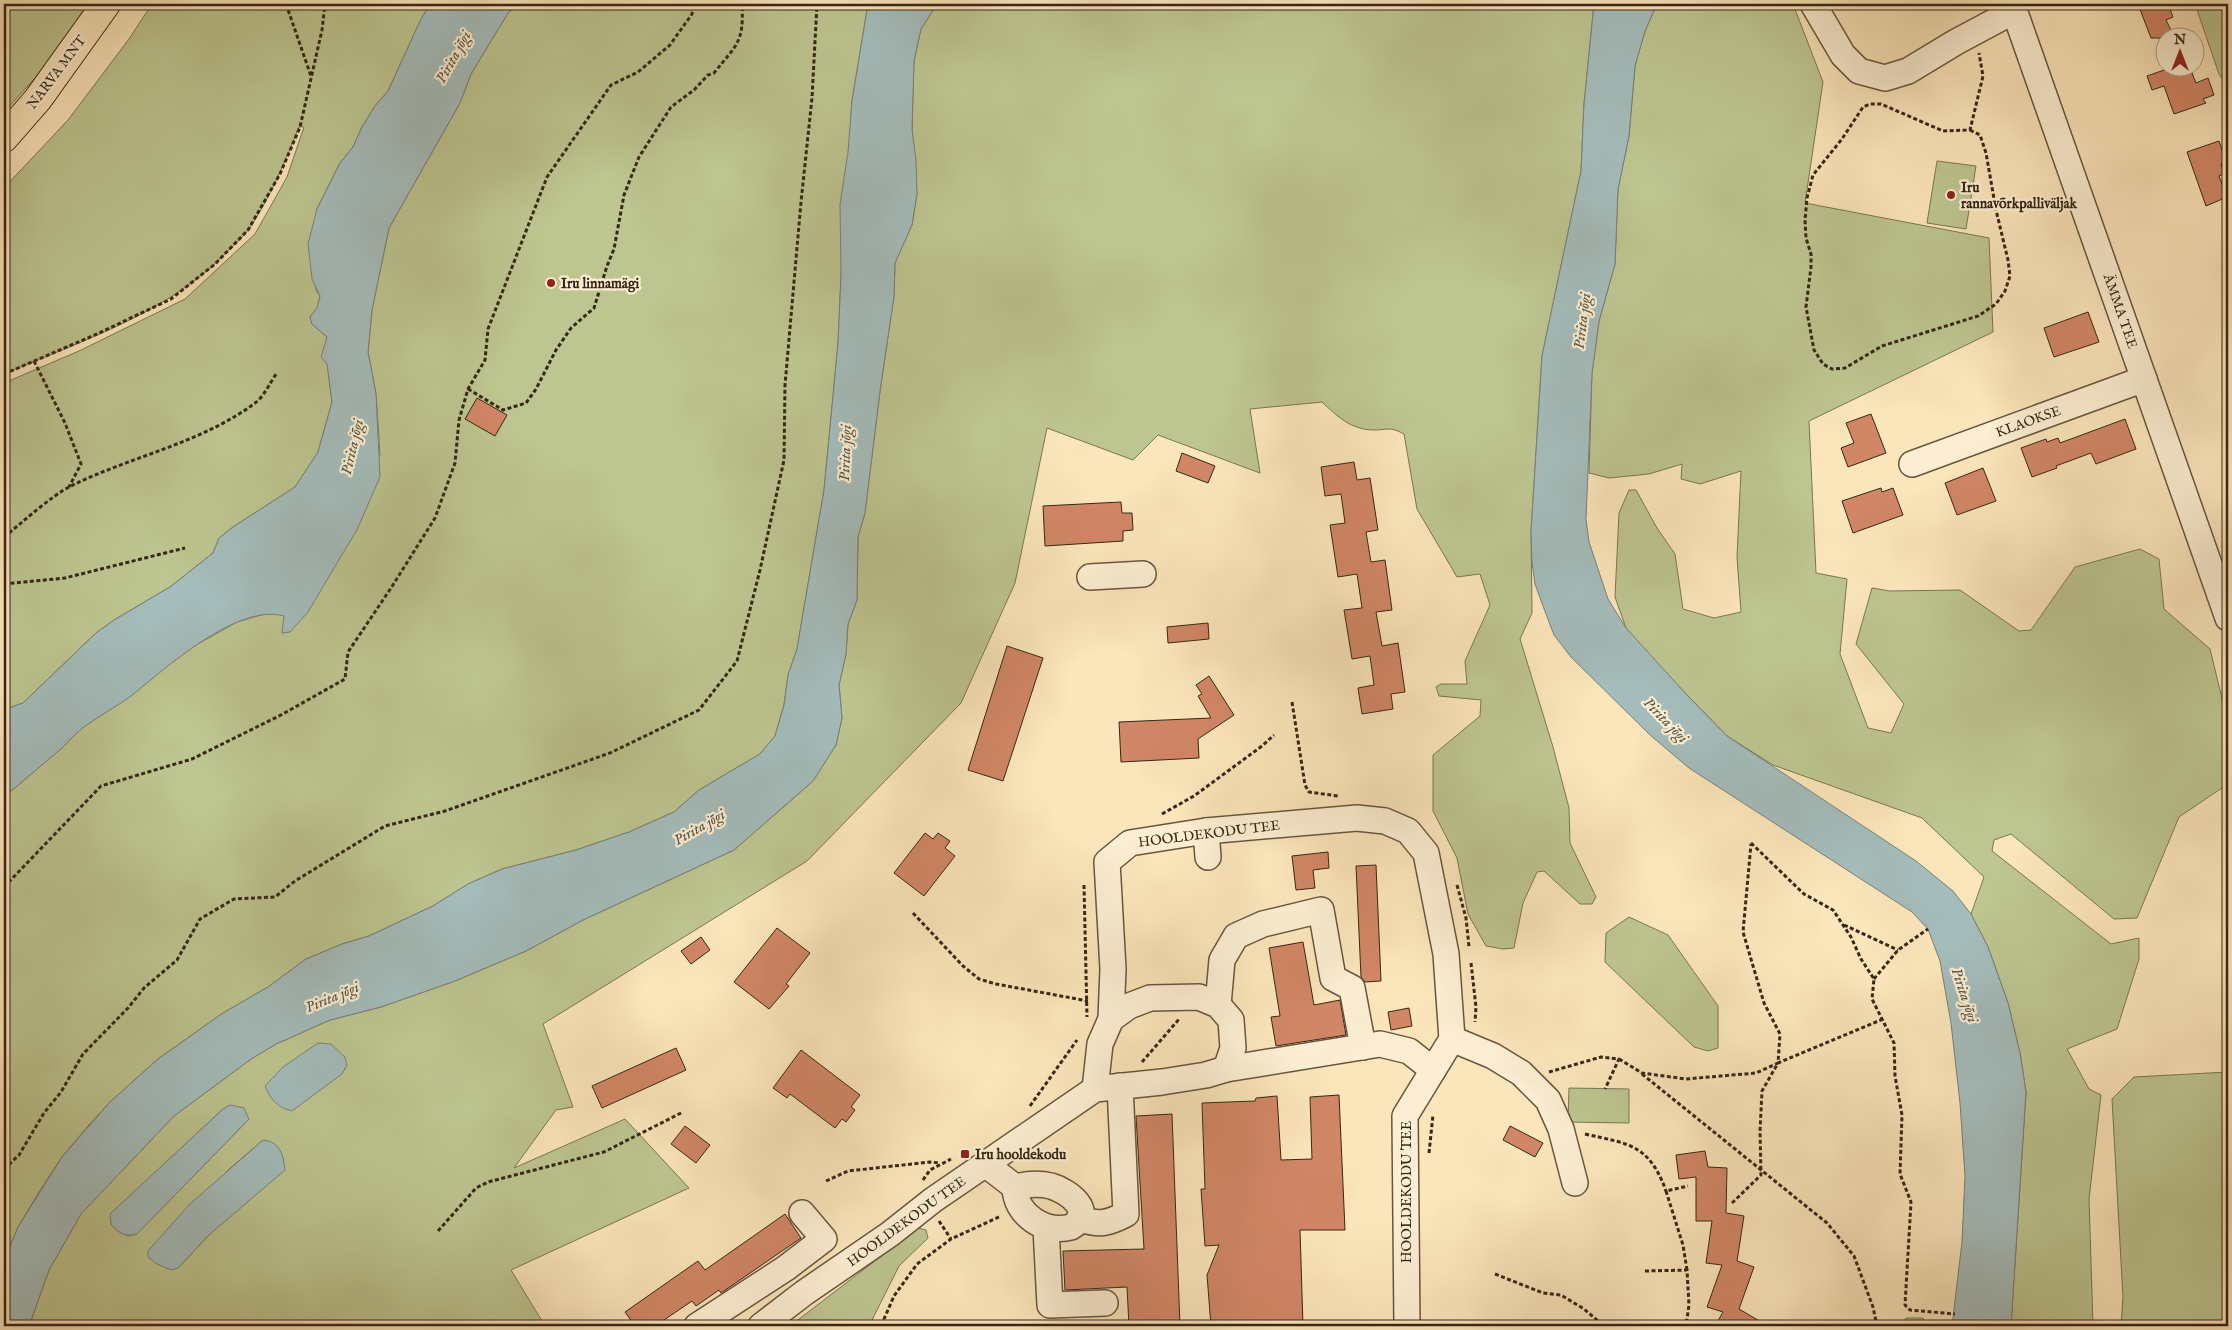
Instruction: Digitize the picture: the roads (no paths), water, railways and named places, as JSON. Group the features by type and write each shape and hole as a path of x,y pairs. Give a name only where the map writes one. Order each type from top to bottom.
{"main road":[{"name":"NARVA MNT","path":"4,138 38,99 106,4"}],"street":[{"path":"1813,4 1843,55 1859,71 1885,78 1908,71 2013,7"},
{"name":"ÄMMA TEE","path":"2013,7 2228,618"},
{"name":"KLAOKSE","path":"1912,464 2144,378"},
{"path":"1090,577 1143,574"},
{"name":"HOOLDEKODU TEE","path":"761,1326 804,1293 890,1234 933,1200 1095,1089 1100,1044 1111,1018 1113,969 1107,862 1130,843 1206,831 1357,818 1385,821 1408,831 1426,853 1462,1043 1433,1070 1405,1116 1407,1326"},
{"path":"1206,831 1208,857"},
{"path":"1208,1001 1222,960 1236,936 1263,924 1321,910 1333,978 1352,988 1363,1047"},
{"path":"1111,1018 1129,1006 1150,998 1208,1001 1231,1020 1233,1048 1226,1069"},
{"path":"1462,1043 1493,1056 1521,1073 1548,1100 1561,1129 1575,1183"},
{"path":"1095,1089 1171,1081 1226,1069 1380,1044 1410,1050 1433,1070"},
{"path":"1080,1219 1095,1224 1110,1223 1126,1214 1120,1086"},
{"path":"986,1164 1018,1197 1034,1220 1046,1228 1071,1227 1080,1219 1081,1210 1078,1203 1068,1194 1050,1186 1029,1184 1018,1197"},
{"path":"698,1326 786,1268 824,1240 802,1213"},
{"path":"1046,1228 1050,1305 1105,1303"},
{"path":"786,1268 804,1293"}],"water":[{"name":"Pirita jõgi","path":"430,4 520,4 508,13 471,74 460,103 389,228 372,310 368,352 376,394 380,477 357,530 308,612 290,632 282,633 284,616 265,615 245,619 224,628 182,655 131,696 84,727 4,797 4,710 23,703 96,633 114,620 170,587 213,553 219,538 295,487 318,452 332,402 327,364 321,357 327,337 312,324 310,317 317,308 320,296 312,279 308,244 317,209 340,163 353,147 362,127 375,106 388,91 420,21"},
{"name":"Pirita jõgi","path":"868,4 937,4 921,29 914,61 912,129 916,160 917,194 912,225 895,263 894,296 865,513 858,537 857,600 848,624 846,654 839,685 842,718 836,745 813,781 734,850 583,920 526,951 455,981 381,1007 330,1020 276,1044 251,1059 174,1116 81,1214 49,1270 29,1326 4,1326 4,1261 18,1227 62,1157 110,1102 158,1059 223,1013 268,987 306,959 342,944 369,936 433,906 468,884 502,869 576,850 629,832 674,812 699,790 760,754 775,736 784,705 788,675 797,649 824,490 838,344 841,275 840,204 848,152 852,101"},
{"name":"Pirita jõgi","path":"1594,4 1657,4 1645,31 1635,66 1629,136 1618,189 1615,264 1599,321 1592,373 1586,519 1589,542 1608,599 1626,628 1727,736 1916,861 1953,891 1971,914 1988,947 2008,1003 2020,1053 2026,1092 2011,1326 1952,1326 1962,1242 1965,1176 1960,1103 1951,1023 1940,961 1928,929 1912,912 1689,768 1650,735 1571,657 1554,635 1535,584 1531,532 1542,356 1581,171 1584,104"},
{"path":"318,1043 331,1044 345,1057 347,1065 342,1074 292,1111 283,1108 272,1099 265,1086 283,1067"},
{"path":"230,1105 244,1108 249,1119 137,1234 129,1235 117,1231 111,1225 110,1214 223,1109"},
{"path":"263,1140 274,1143 280,1150 285,1170 209,1235 178,1268 171,1270 155,1263 148,1257 148,1251 190,1204"}],"place":[{"name":"Iru rannavõrkpalliväljak","path":"1951,195"},
{"name":"Iru linnamägi","path":"551,283"},
{"name":"Iru hooldekodu","path":"965,1154"}]}
